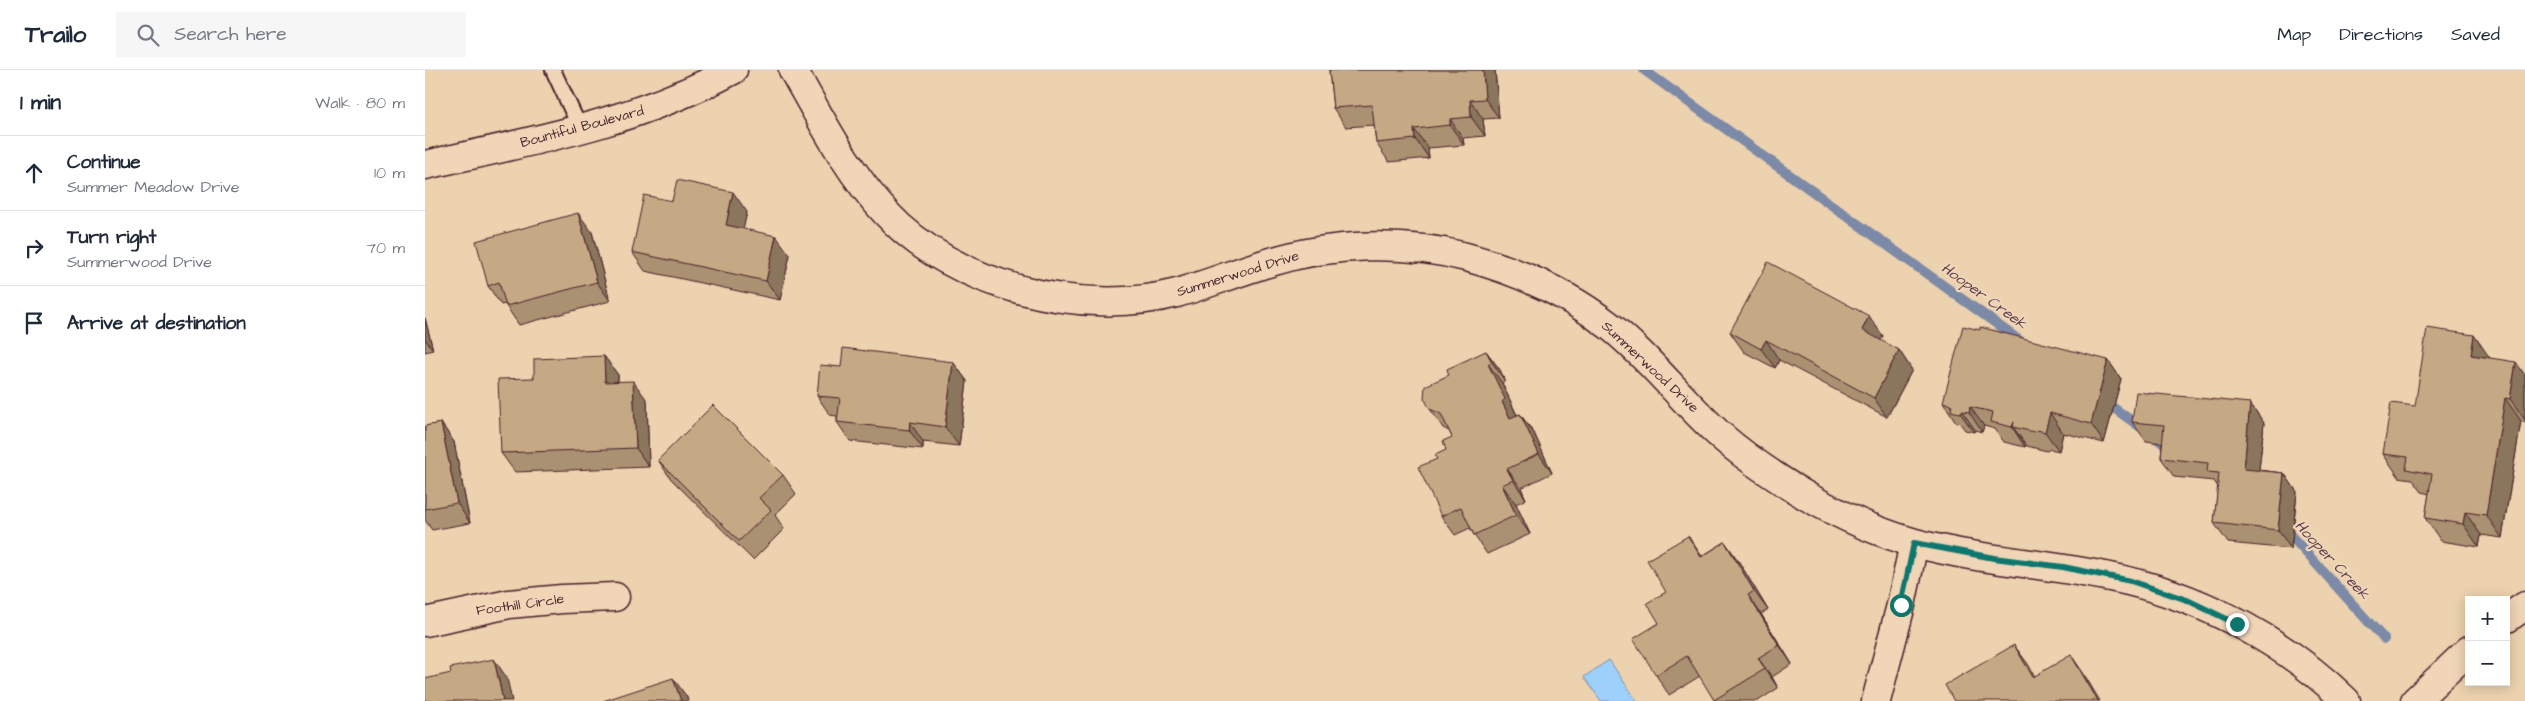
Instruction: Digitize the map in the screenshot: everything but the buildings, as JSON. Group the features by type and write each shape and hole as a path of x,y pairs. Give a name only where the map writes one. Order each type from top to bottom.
{"street":[{"name":"Bountiful Boulevard","path":"425,165 581,130 646,110 733,70"},
{"name":"Summerwood Drive","path":"793,70 839,149 865,188 890,218 928,248 959,266 1002,285 1049,297 1091,301 1131,300 1174,294 1275,260 1320,251 1367,247 1415,248 1462,256 1519,274 1573,302 1611,327 1720,435 1762,467 1809,498 1862,523 1914,543 1994,558 2063,567 2131,581 2187,600 2237,624 2289,654 2346,701"},
{"path":"1876,701 1901,605 1914,543"},
{"name":"Foothill Circle","path":"425,622 509,604 615,597"},
{"path":"2510,615 2525,606"},
{"path":"2415,701 2465,654"}],"lane":[{"path":"553,70 581,130"}],"water":[{"path":"1609,660 1637,701 1601,701 1584,677"}],"waterway":[{"name":"Hooper Creek","path":"1644,70 2023,343"},
{"name":"Hooper Creek","path":"2104,401 2174,451"},
{"name":"Hooper Creek","path":"2283,530 2292,537 2384,639"}],"route":[{"path":"1901,605 1914,543 1994,558 2063,567 2131,581 2187,600 2237,624"}]}
